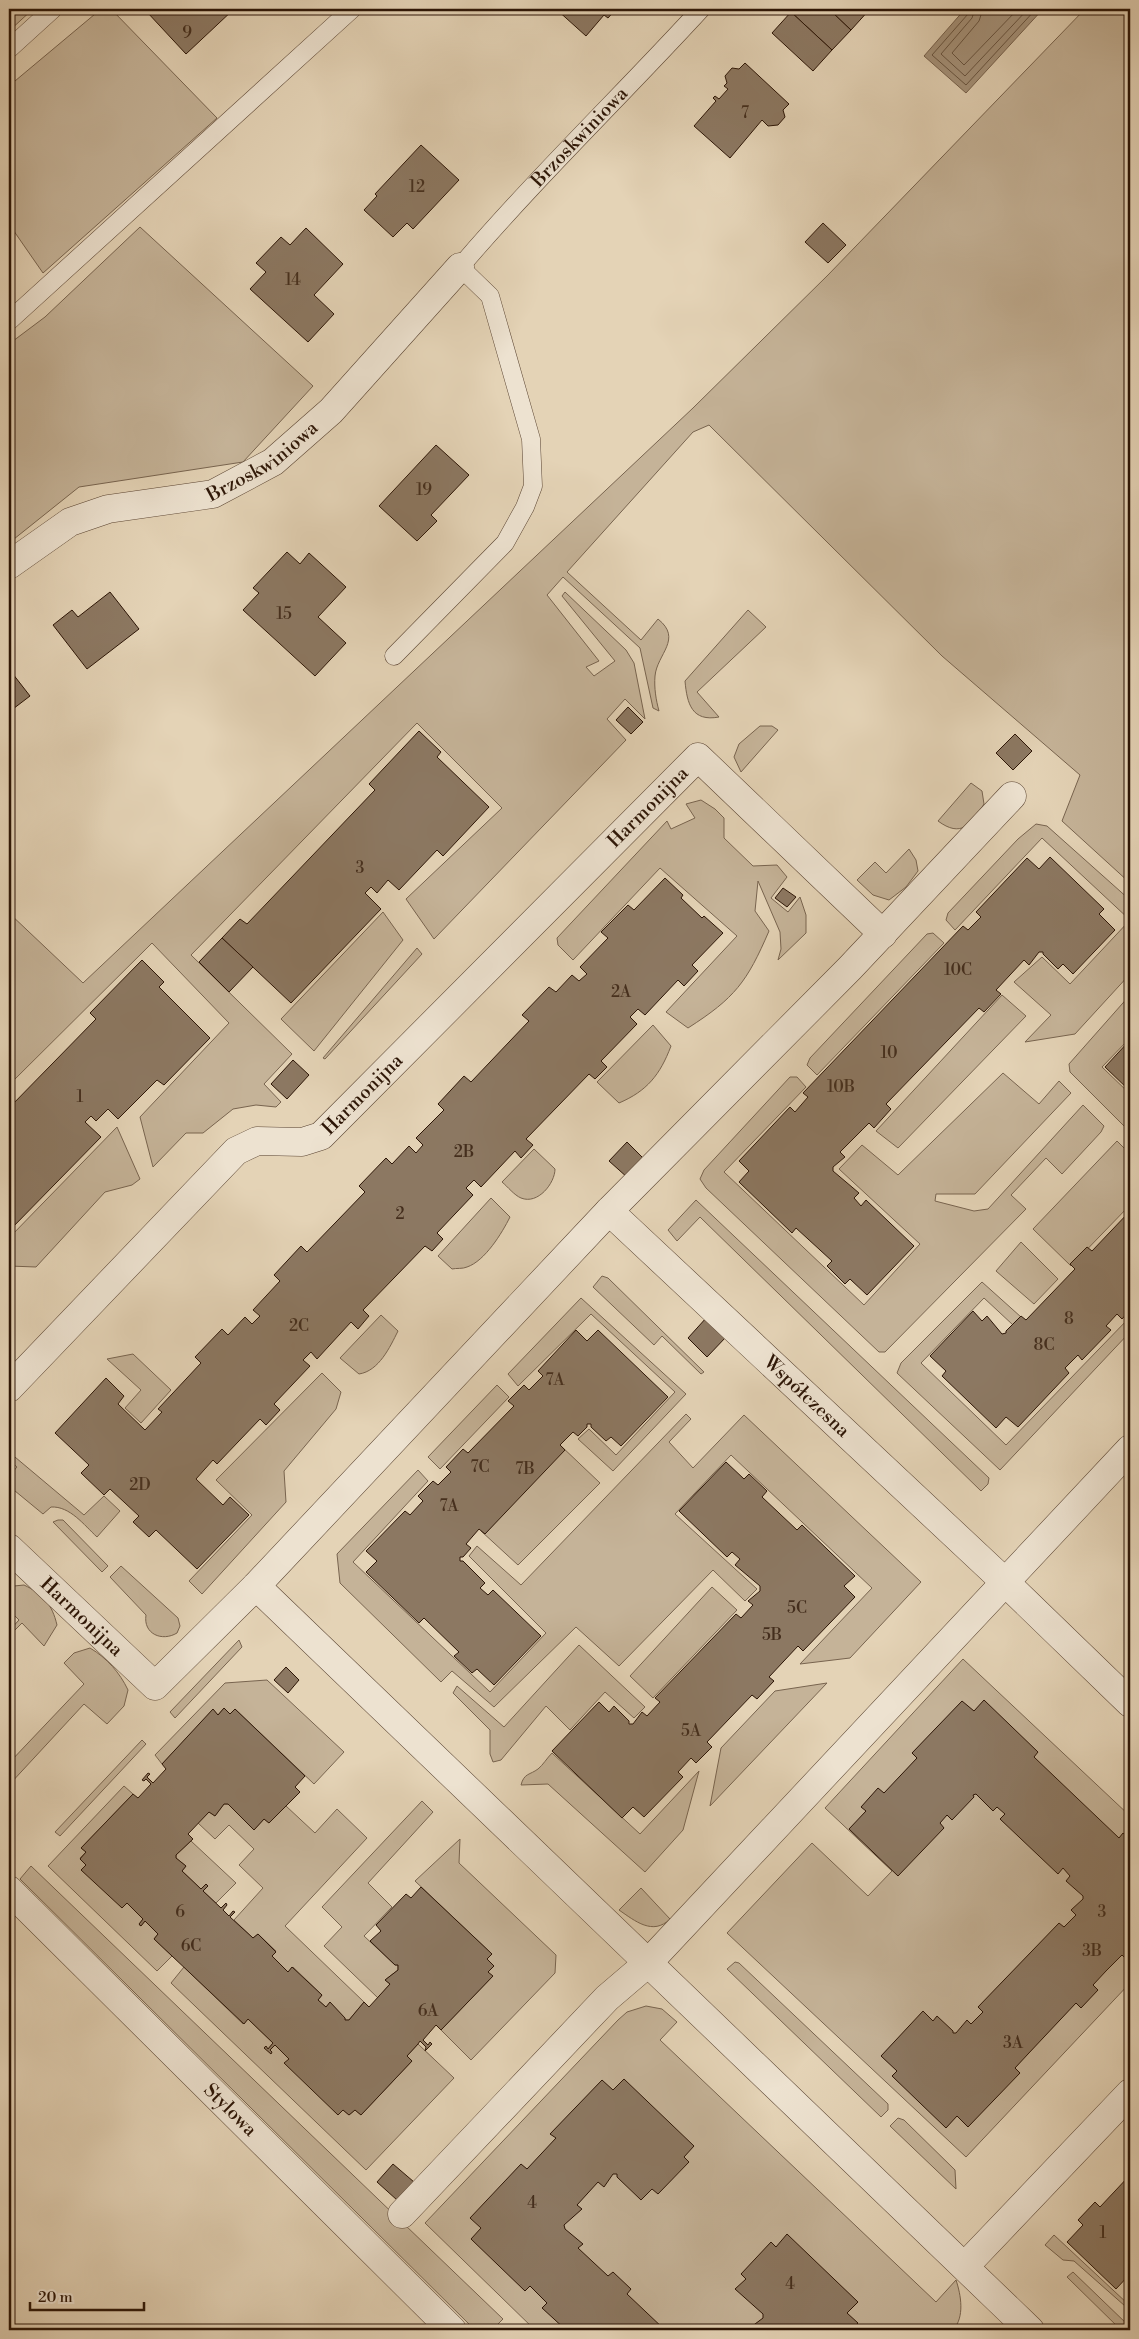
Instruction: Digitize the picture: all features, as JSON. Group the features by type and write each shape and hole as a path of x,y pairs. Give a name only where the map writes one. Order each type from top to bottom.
{"street":[{"name":"Brzoskwiniowa","path":"9,565 70,522 108,509 213,494 272,462 331,411 460,267"},
{"name":"Harmonijna","path":"9,1388 236,1151 257,1141 302,1142 322,1136 698,756 883,934"},
{"path":"1012,796 883,934 609,1211 256,1586 1030,2330"},
{"name":"Współczesna","path":"609,1211 1006,1582 1130,1703"},
{"path":"402,2214 607,1998 648,1963 1130,1449"},
{"name":"Harmonijna","path":"9,1548 155,1686 256,1586"},
{"name":"Stylowa","path":"9,1890 452,2330"},
{"path":"965,2266 1130,2093"}],"lane":[{"path":"9,49 52,9"},
{"path":"9,321 352,9"},
{"name":"Brzoskwiniowa","path":"460,267 580,135 702,9"},
{"path":"394,656 504,543 526,508 533,486 531,439 490,296 460,267"}],"shaded area":[{"path":"9,9 33,9 9,31"},
{"path":"101,9 111,9 217,118 43,273 9,224 9,86"},
{"path":"1085,9 1130,9 1130,883 1062,821 1080,775 942,656 709,425 693,432 567,572 641,640 658,619 665,626 669,640 655,676 659,711 653,708 640,648 563,577 547,595 599,661 586,667 594,676 615,661 562,596 565,592 626,650 634,663 645,719 625,699 607,719 626,740 434,939 406,899 502,808 417,723 191,955 292,1054 264,1084 281,1102 276,1107 256,1105 233,1109 203,1133 186,1133 153,1167 140,1117 229,1023 152,943 9,1085 9,913 83,983 693,408 828,275"},
{"path":"140,227 313,386 243,462 79,487 9,543 9,344 45,317"},
{"path":"748,610 766,627 697,692 719,717 703,717 693,710 690,704 685,681"},
{"path":"760,726 772,726 778,730 741,772 734,757 739,744"},
{"path":"971,783 982,791 984,804 975,818 965,827 959,829 946,826 938,821"},
{"path":"701,800 715,809 724,818 724,838 753,866 777,865 787,877 771,898 788,912 800,897 806,915 806,933 778,960 781,949 780,932 758,881 755,911 769,931 761,949 746,976 728,998 688,1028 666,1012 737,936 660,868 573,960 558,945 557,938 667,821 671,829 695,818 686,804"},
{"path":"1036,824 1047,826 1130,900 1130,920 1042,838 955,930 946,920 948,913 1018,839"},
{"path":"909,849 916,860 918,871 906,887 889,900 873,895 857,880 875,862 886,873"},
{"path":"383,912 403,940 314,1051 281,1019"},
{"path":"1130,920 1130,974 1075,1034 1025,1042 1051,1015 1014,982 1042,957 1070,984"},
{"path":"933,933 944,943 817,1075 807,1065 810,1058 927,934"},
{"path":"417,948 422,954 325,1059 323,1058"},
{"path":"1002,995 1026,1016 898,1148 876,1131"},
{"path":"1130,995 1130,1038 1102,1067 1130,1094 1130,1132 1070,1072 1069,1064"},
{"path":"653,1025 671,1046 667,1056 657,1074 645,1087 619,1103 597,1082"},
{"path":"1003,1073 1039,1104 1059,1081 1071,1093 975,1194 936,1194 935,1201 974,1211 988,1209 1083,1105 1104,1126 1101,1132 1062,1174 1046,1158 1011,1195 1026,1209 885,1352 879,1352 706,1188 700,1179 704,1170 790,1077 797,1077 806,1087 724,1172 864,1305 920,1244 839,1169 862,1145 898,1175"},
{"path":"117,1127 140,1179 132,1185 105,1192 36,1267 9,1266 9,1238"},
{"path":"1117,1141 1130,1154 1130,1205 1071,1266 1033,1229"},
{"path":"534,1149 555,1169 554,1175 549,1186 539,1196 527,1199 521,1198 502,1182"},
{"path":"491,1198 510,1217 507,1223 492,1246 480,1259 465,1268 452,1269 438,1256"},
{"path":"696,1200 989,1478 988,1484 981,1491 700,1217 677,1241 668,1230"},
{"path":"1021,1242 1058,1279 1034,1304 996,1271"},
{"path":"602,1276 608,1278 704,1372 701,1374 662,1336 654,1345 593,1287"},
{"path":"982,1282 1021,1317 1013,1325 984,1298 921,1363 1006,1445 1130,1317 1130,1332 1000,1470 897,1373 901,1363"},
{"path":"581,1298 686,1394 613,1471 578,1439 589,1429 616,1455 675,1392 591,1314 518,1386 508,1374"},
{"path":"381,1315 398,1331 378,1363 366,1372 359,1374 340,1358"},
{"path":"133,1354 171,1390 141,1423 125,1408 141,1390 107,1359"},
{"path":"322,1373 341,1392 336,1409 284,1471 286,1502 202,1594 189,1581 252,1515 216,1480"},
{"path":"497,1385 509,1397 440,1469 428,1457"},
{"path":"686,1414 691,1419 669,1442 693,1468 744,1415 921,1582 850,1658 800,1664 872,1588 731,1455 675,1514 757,1589 745,1601 713,1570 619,1666 576,1627 494,1707 452,1671 441,1682 340,1583 337,1554 418,1470 428,1481 353,1562 490,1692 546,1633 469,1556 477,1546 521,1585"},
{"path":"560,1445 600,1483 518,1565 481,1531"},
{"path":"9,1452 84,1515 104,1496 120,1511 97,1537 76,1517 64,1510 51,1507 43,1514 9,1486 9,1476 17,1467 9,1460"},
{"path":"63,1520 108,1566 102,1572 53,1522"},
{"path":"121,1566 178,1618 180,1626 177,1633 171,1636 160,1636 147,1627 146,1615 110,1577"},
{"path":"24,1585 46,1600 55,1618 57,1625 44,1646 22,1623 9,1636 9,1631 19,1620 9,1610 9,1591 14,1586"},
{"path":"712,1587 737,1610 653,1698 630,1676"},
{"path":"239,1640 242,1647 175,1718 170,1712"},
{"path":"579,1645 645,1707 634,1718 605,1692 570,1730 546,1706 501,1760 493,1762 490,1754 490,1730 453,1693 457,1686 504,1727"},
{"path":"90,1648 107,1661 125,1684 128,1690 124,1706 107,1724 84,1704 9,1785 9,1763 84,1684 64,1663 74,1653"},
{"path":"963,1659 1130,1816 1130,1983 966,2157 727,1933 812,1843 868,1896 892,1871 825,1808"},
{"path":"267,1680 344,1752 314,1784 235,1709 230,1714 224,1708 218,1715 213,1710 162,1764 155,1755 225,1683"},
{"path":"827,1683 710,1806 721,1748 775,1691"},
{"path":"142,1740 146,1744 60,1836 55,1832"},
{"path":"552,1753 640,1834 699,1771 683,1830 645,1872 548,1784 521,1785 526,1776 542,1766"},
{"path":"124,1786 133,1794 81,1848 86,1852 80,1858 122,1908 127,1903 143,1919 139,1925 141,1926 145,1921 158,1934 154,1939 172,1956 157,1971 48,1866"},
{"path":"422,1801 433,1812 368,1883 392,1907 364,1936 395,1965 398,1965 398,1970 385,1980 390,1984 378,1998 324,1946 342,1927 322,1907"},
{"path":"224,1804 228,1804 254,1830 264,1819 269,1823 286,1806 315,1833 337,1809 367,1838 285,1926 364,2002 349,2020 345,2020 330,2003 326,2007 318,2000 322,1995 293,1967 288,1972 272,1956 276,1951 258,1934 253,1938 234,1920 263,1888 239,1865 254,1849 229,1825 215,1839 198,1823 209,1812 215,1816"},
{"path":"460,1839 459,1863 556,1955 555,1973 471,2060 441,2030 492,1977 488,1972 494,1966 487,1959 492,1954 415,1881"},
{"path":"191,1841 236,1883 216,1903 203,1891 208,1886 206,1884 201,1889 182,1871 186,1866 176,1858 176,1855"},
{"path":"31,1866 503,2319 492,2330 475,2330 20,1879"},
{"path":"641,1888 670,1919 664,1924 651,1927 644,1925 619,1910"},
{"path":"735,1962 739,1963 888,2104 888,2110 881,2117 727,1969"},
{"path":"184,1967 243,2024 248,2019 273,2043 268,2049 264,2047 271,2054 270,2050 275,2045 289,2059 285,2063 349,2115 355,2110 361,2115 412,2061 407,2056 418,2044 454,2078 366,2170 171,1983"},
{"path":"646,2006 662,2009 677,2022 660,2040 936,2302 956,2280 961,2312 957,2325 953,2330 535,2330 425,2223 618,2020 627,2012"},
{"path":"898,2118 904,2120 955,2170 956,2189 890,2126"},
{"path":"1054,2235 1128,2304 1125,2306 1074,2261 1063,2260 1045,2245"},
{"path":"1073,2272 1128,2325 1126,2330 1121,2330 1067,2277"}],"water":[{"path":"965,9 1043,9 966,93 924,56"}],"building":[{"path":"150,9 234,9 186,54 147,12"},
{"path":"556,9 616,9 608,18 604,15 586,36"},
{"path":"794,9 829,9 851,30 832,50 791,12"},
{"path":"829,9 870,9 851,30"},
{"path":"791,12 832,50 813,71 772,33"},
{"path":"745,63 789,104 783,110 785,117 778,125 768,126 762,120 730,158 694,126 716,101 713,98 715,96 719,99 728,89 724,86 727,83 725,76 732,68 739,69"},
{"path":"421,145 459,180 413,229 407,223 393,237 364,210 377,196 375,194"},
{"path":"823,223 846,245 828,263 805,242"},
{"path":"306,228 343,264 314,295 334,314 308,342 250,289 266,272 256,263 281,237 290,245"},
{"path":"436,445 469,475 431,515 437,521 417,541 379,506"},
{"path":"287,552 300,564 309,553 346,587 318,617 346,643 315,676 243,610 259,593 253,588"},
{"path":"110,592 139,629 87,669 53,625 72,610 78,617"},
{"path":"9,669 30,696 9,712"},
{"path":"628,707 643,722 631,734 616,720"},
{"path":"419,731 441,752 437,757 489,807 443,856 437,850 399,890 388,880 377,893 371,887 365,893 381,909 291,1003 222,938 240,919 247,924 375,790 369,784"},
{"path":"1015,734 1032,751 1013,770 996,753"},
{"path":"1050,857 1104,909 1099,914 1115,930 1073,974 1063,964 1058,969 1043,952 1039,952 1029,965 1024,960 996,990 1001,994 984,1012 979,1008 886,1104 891,1109 874,1128 869,1123 840,1152 845,1157 833,1167 833,1171 859,1193 854,1198 861,1206 866,1200 914,1246 867,1295 850,1279 845,1284 827,1266 832,1261 796,1228 792,1233 739,1182 749,1171 739,1161 790,1107 795,1112 808,1097 803,1093 963,926 968,930 981,917 976,912 1027,858 1039,869"},
{"path":"665,878 683,895 681,898 702,918 704,916 723,933 692,965 698,971 684,986 678,980 645,1015 638,1009 630,1017 637,1024 601,1061 607,1067 595,1079 589,1074 526,1139 533,1145 521,1158 515,1151 481,1187 474,1180 466,1188 473,1195 437,1233 443,1239 432,1251 425,1246 363,1310 369,1316 358,1329 351,1322 317,1359 311,1352 303,1360 310,1366 274,1404 280,1410 266,1425 260,1419 217,1464 213,1460 196,1479 223,1505 230,1497 249,1515 197,1569 156,1530 149,1537 133,1522 139,1516 110,1489 104,1495 81,1473 89,1465 55,1433 106,1378 124,1396 118,1404 145,1430 162,1412 158,1409 201,1363 195,1357 222,1329 228,1335 245,1317 252,1324 260,1316 253,1310 280,1281 274,1275 301,1246 307,1252 365,1192 359,1186 386,1158 392,1164 409,1146 416,1153 423,1145 416,1138 444,1110 438,1104 464,1076 471,1082 529,1021 522,1015 549,987 556,992 572,975 579,981 587,974 580,967 608,938 601,932 628,905 634,910"},
{"path":"783,888 796,897 787,907 775,898"},
{"path":"222,938 253,967 229,992 199,962"},
{"path":"142,960 164,982 159,987 210,1038 164,1085 157,1080 118,1119 108,1109 96,1121 91,1116 85,1122 101,1137 9,1231 9,1108 96,1019 90,1013"},
{"path":"1130,1040 1130,1091 1105,1067"},
{"path":"293,1060 309,1075 287,1099 271,1084"},
{"path":"627,1142 645,1160 628,1178 609,1161"},
{"path":"1130,1211 1130,1310 1122,1319 1117,1314 1106,1326 1111,1330 1082,1360 1078,1355 1065,1368 1069,1373 1018,1427 1006,1417 996,1428 942,1376 946,1371 930,1356 973,1311 982,1321 987,1316 1002,1334 1006,1333 1021,1316 1026,1320 1075,1269 1070,1264 1087,1247 1092,1251"},
{"path":"707,1317 726,1337 707,1357 688,1338"},
{"path":"576,1330 587,1341 598,1330 668,1397 621,1446 611,1437 606,1441 591,1427 591,1424 587,1424 587,1427 578,1436 573,1432 560,1445 565,1450 485,1534 479,1529 466,1544 471,1548 463,1557 460,1557 460,1561 463,1561 485,1583 480,1588 488,1595 493,1590 541,1636 494,1685 477,1669 472,1673 454,1656 459,1652 424,1618 419,1623 366,1572 377,1561 366,1551 405,1511 410,1515 423,1501 418,1496 433,1481 438,1485 451,1472 446,1467 463,1449 468,1453 514,1406 508,1401 524,1385 529,1390 543,1376 538,1371"},
{"path":"726,1462 744,1479 749,1474 767,1491 762,1497 797,1530 802,1525 855,1576 844,1586 855,1597 803,1651 798,1646 769,1677 774,1681 757,1699 752,1695 707,1742 712,1747 696,1763 691,1758 678,1772 683,1777 644,1817 633,1807 622,1818 552,1751 599,1702 609,1712 614,1706 629,1721 629,1724 633,1724 642,1712 647,1716 660,1702 655,1698 736,1614 741,1618 753,1605 748,1601 760,1591 760,1586 735,1565 740,1559 732,1552 727,1557 679,1511"},
{"path":"286,1667 299,1680 288,1693 274,1680"},
{"path":"984,1700 1038,1752 1034,1757 1119,1838 1123,1833 1130,1839 1130,1956 1127,1960 1122,1955 1106,1971 1093,1985 1098,1990 1081,2008 1076,2003 1015,2068 1020,2073 968,2127 957,2116 946,2128 892,2076 897,2071 881,2056 923,2011 933,2021 937,2016 953,2033 956,2033 967,2020 971,2024 983,2012 978,2007 1059,1923 1064,1927 1076,1915 1071,1910 1083,1899 1083,1896 1066,1881 1070,1876 1063,1868 1058,1874 1000,1819 1005,1814 997,1807 993,1811 976,1794 973,1795 974,1797 952,1820 947,1815 940,1823 944,1828 898,1876 849,1829 866,1811 861,1807 878,1788 884,1793 917,1758 912,1753 962,1701 974,1711"},
{"path":"224,1708 230,1714 235,1709 305,1776 295,1787 300,1792 269,1823 264,1819 254,1830 228,1804 224,1804 215,1816 209,1812 188,1834 193,1839 176,1855 176,1858 186,1866 182,1871 201,1889 206,1884 208,1886 203,1891 221,1908 226,1903 227,1905 223,1910 229,1916 233,1911 235,1912 230,1917 253,1938 258,1934 276,1952 272,1956 288,1972 292,1967 322,1995 318,2000 326,2007 330,2002 345,2020 349,2020 364,2002 369,2007 390,1984 385,1980 398,1970 398,1965 395,1965 370,1941 381,1931 376,1925 406,1894 411,1898 421,1887 492,1954 487,1959 494,1966 488,1972 493,1976 441,2030 436,2025 423,2040 428,2045 430,2042 432,2044 425,2051 426,2047 420,2041 407,2056 412,2061 361,2115 355,2110 349,2115 343,2110 338,2115 284,2063 289,2059 275,2045 270,2050 271,2054 264,2048 266,2046 268,2049 273,2043 248,2019 244,2024 154,1939 158,1934 145,1921 141,1926 139,1924 143,1919 127,1903 122,1908 81,1870 86,1865 80,1859 86,1852 81,1848 133,1794 138,1798 151,1784 146,1779 142,1780 148,1773 150,1774 147,1777 153,1783 166,1769 162,1764 213,1709 218,1715"},
{"path":"624,2079 694,2146 684,2157 689,2162 658,2194 652,2189 641,2200 617,2177 617,2174 613,2174 604,2187 598,2182 577,2205 582,2209 564,2225 565,2229 583,2244 578,2248 608,2276 613,2272 631,2289 627,2294 665,2330 566,2330 542,2308 547,2303 530,2286 525,2291 471,2239 481,2228 470,2218 521,2164 527,2169 556,2138 550,2134 602,2080 613,2090"},
{"path":"393,2164 414,2182 397,2200 377,2182"},
{"path":"1130,2175 1130,2274 1116,2289 1067,2242 1083,2225 1078,2220 1095,2202 1100,2207"},
{"path":"787,2234 858,2302 847,2313 858,2323 851,2330 755,2330 751,2327 763,2318 763,2314 735,2289 746,2279 741,2274 771,2242 776,2247"}]}
